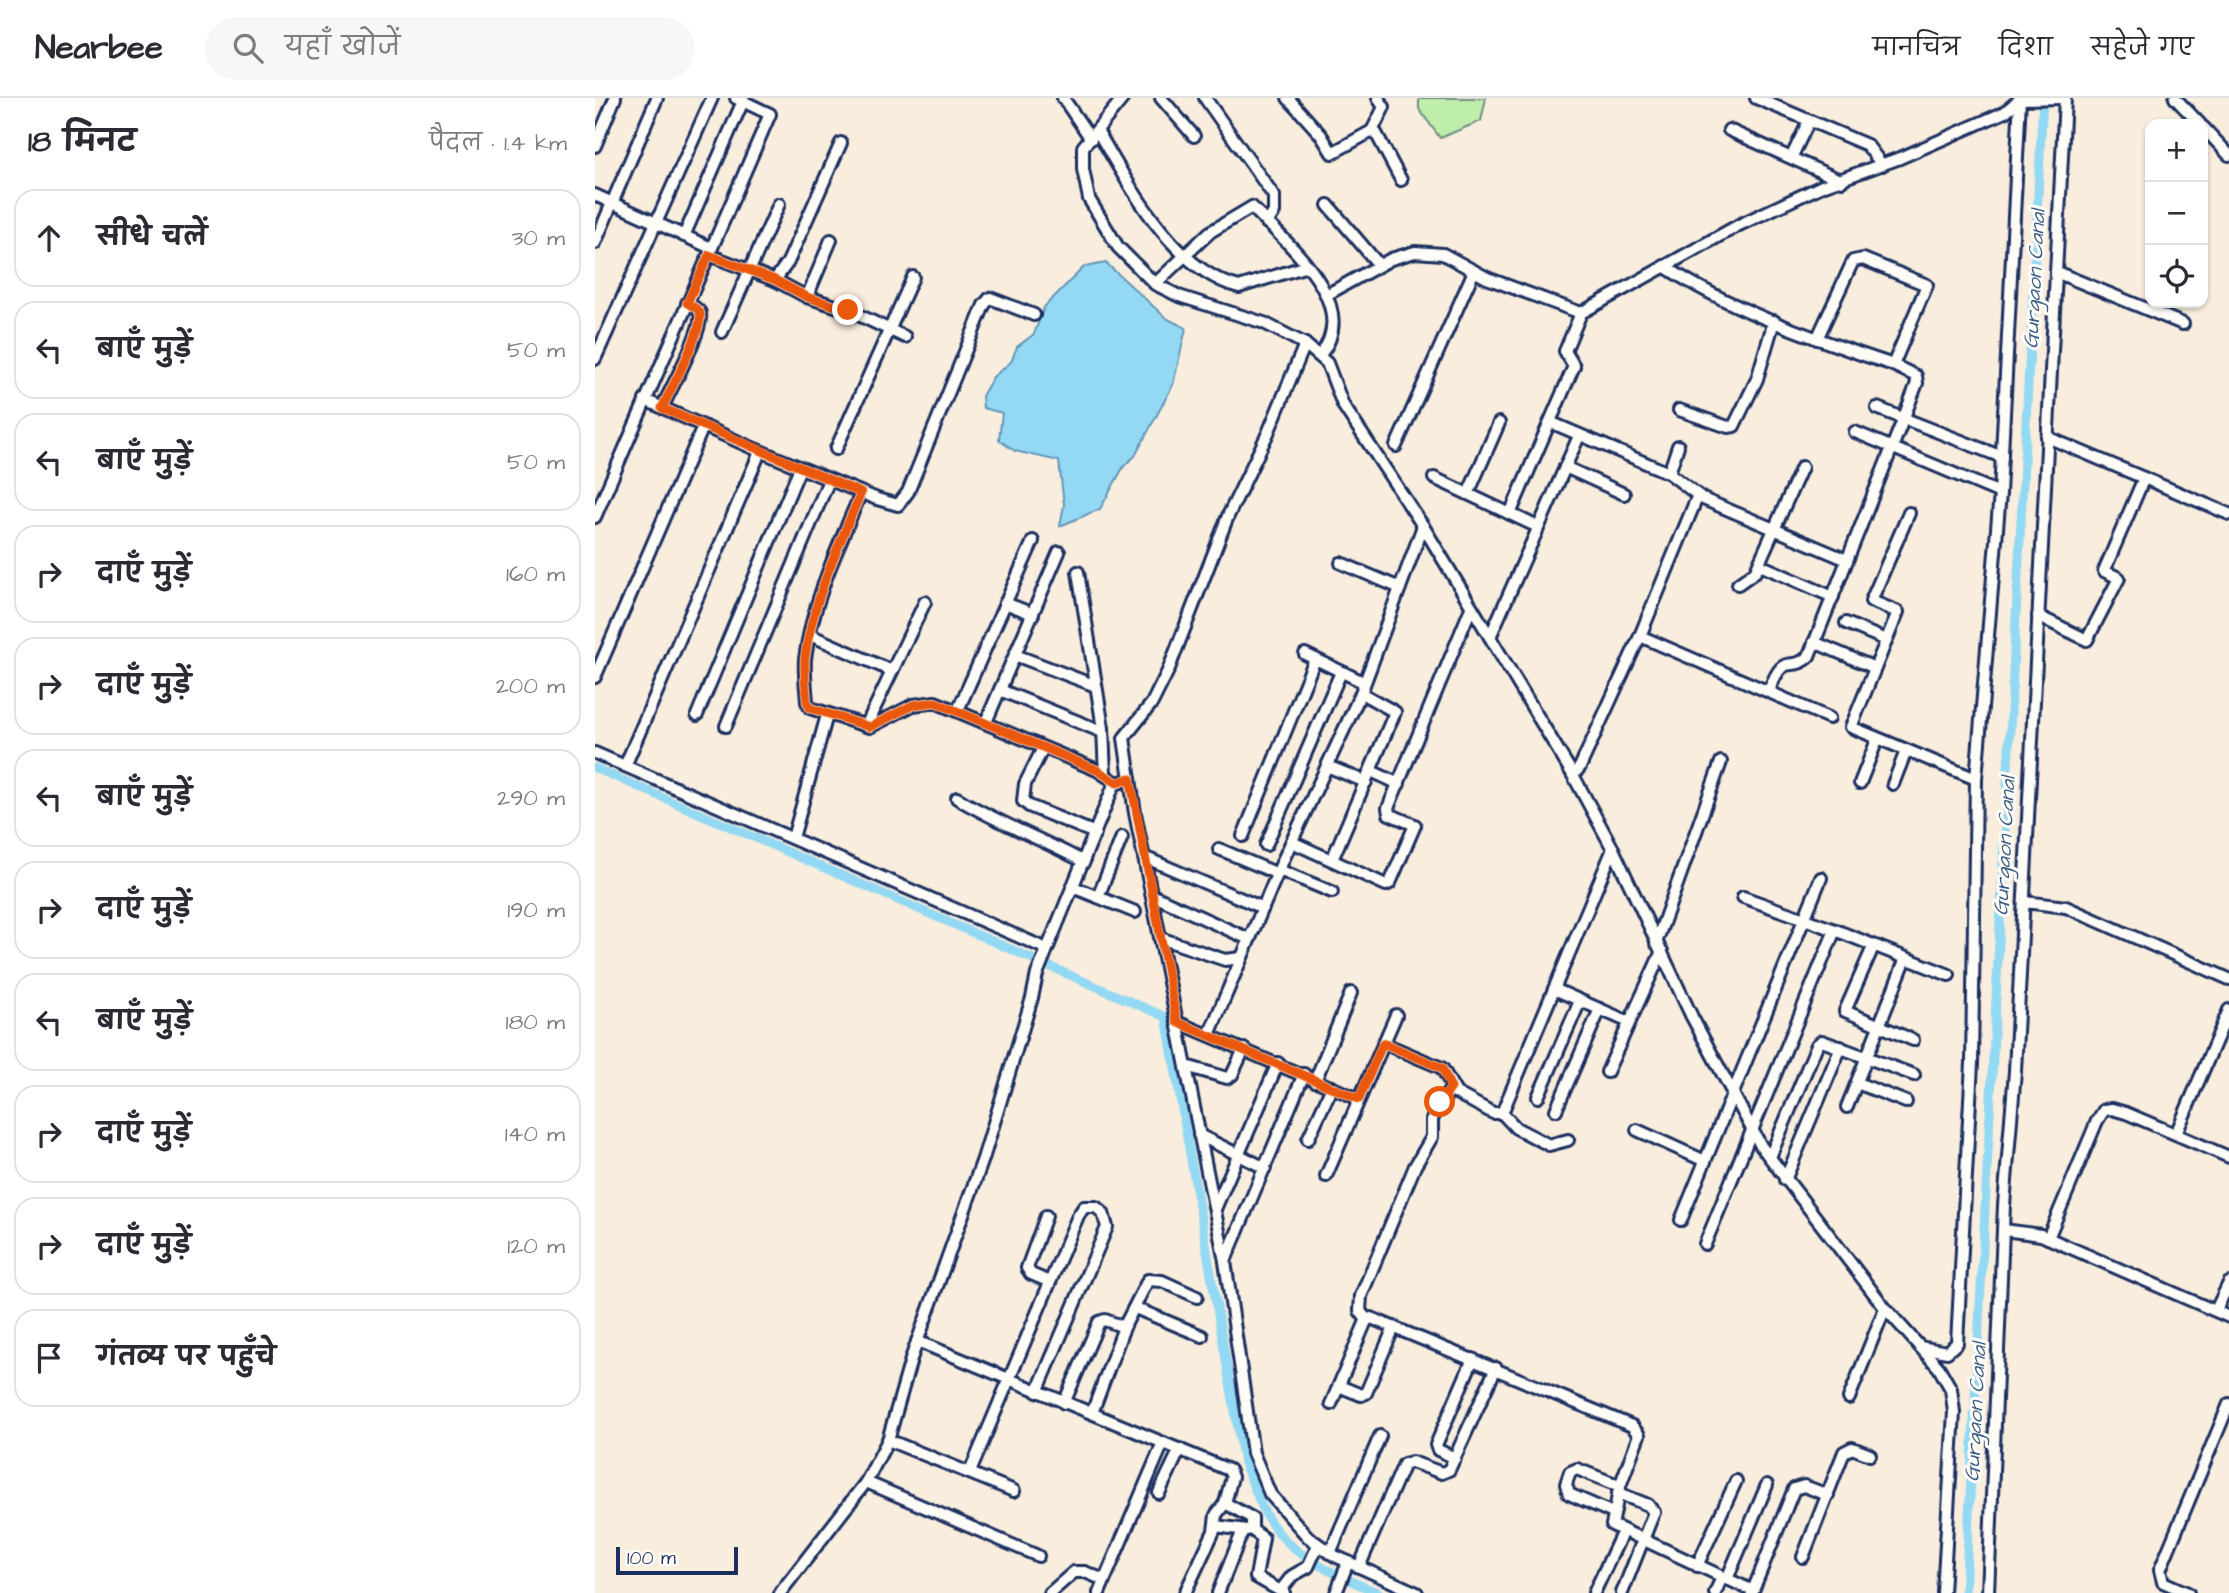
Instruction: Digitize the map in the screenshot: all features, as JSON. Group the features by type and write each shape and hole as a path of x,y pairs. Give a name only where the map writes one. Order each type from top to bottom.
{"street":[{"path":"595,146 615,98"},
{"path":"595,243 657,98"},
{"path":"595,359 712,98"},
{"path":"1063,98 1095,135 1143,208 1185,256 1229,285 1239,287 1307,266"},
{"path":"1123,98 1083,147 1083,169 1089,199 1118,247 1156,284 1179,296 1264,323 1305,344 1327,363 1343,405 1423,526 1573,775 1613,849 1692,1017 1753,1131 1785,1180 1885,1308 1946,1380 1954,1399 1943,1593"},
{"path":"1161,98 1194,136"},
{"path":"1205,98 1274,196 1274,212 1267,223"},
{"path":"1288,98 1321,135 1332,153 1372,131 1383,113 1384,107 1378,98"},
{"path":"1756,98 1867,145 1882,165"},
{"path":"2005,98 2005,112"},
{"path":"1920,1347 1947,1352 1953,1350 1957,1343 1972,1063 1976,779 2000,493 2020,98"},
{"path":"1510,514 1574,366 1565,351 1581,313 1739,225 1822,186 1882,165 2005,112 2020,98 2063,98 2024,902 2004,1230 1988,1593"},
{"path":"2175,98 2194,119"},
{"path":"595,517 770,114 740,100 684,236"},
{"path":"1793,156 1809,121"},
{"path":"1729,130 1793,156 1842,181"},
{"path":"1372,131 1401,180"},
{"path":"2208,133 2229,155"},
{"path":"775,280 788,262 841,143"},
{"path":"595,195 684,236 749,271 775,280 807,297 848,310 905,337"},
{"path":"722,332 779,204"},
{"path":"1328,205 1379,265"},
{"path":"1156,284 1210,232 1252,206 1307,266 1328,294 1334,324 1328,345 1320,355"},
{"path":"807,297 831,240"},
{"path":"1328,294 1379,265 1415,252 1443,254 1474,271 1581,313"},
{"path":"1817,339 1837,301 1846,271 1853,261 1863,259 1927,285 1893,365"},
{"path":"1664,266 1705,293 1916,376 1917,383 1903,420 1814,642 1804,661 1784,664 1777,670 1769,691"},
{"path":"1396,446 1474,271"},
{"path":"2056,272 2183,324"},
{"path":"836,449 913,277"},
{"path":"645,400 760,452 861,493 891,504 903,502 949,386 990,298 1034,316"},
{"path":"662,408 697,331 701,315 698,309 687,303"},
{"path":"1679,410 1728,427 1734,426 1757,379 1774,321"},
{"path":"1305,344 1228,516 1168,671 1152,703 1124,738 1122,781 1144,857 1215,1209 1253,1453 1263,1481 1314,1554"},
{"path":"1877,408 2002,457"},
{"path":"1550,422 1669,473 1698,495 1773,530 1847,560"},
{"path":"1468,494 1499,423"},
{"path":"595,677 703,427"},
{"path":"1854,432 2000,493"},
{"path":"1490,637 1579,436"},
{"path":"2047,437 2229,514"},
{"path":"1669,473 1678,446"},
{"path":"625,766 760,452"},
{"path":"1565,467 1625,494"},
{"path":"1738,584 1760,565 1802,467"},
{"path":"697,715 800,468"},
{"path":"1434,478 1538,527"},
{"path":"2038,616 2087,640 2119,578 2104,571 2144,478"},
{"path":"726,726 829,480"},
{"path":"861,493 828,570 810,635 805,661 807,702 815,712 866,726 877,725 913,705 935,702 1122,781"},
{"path":"1573,775 1580,767 1640,636 1698,495"},
{"path":"1909,513 1871,601 1898,612 1851,727 1976,779"},
{"path":"1209,1035 1362,687 1423,526"},
{"path":"958,710 1033,541"},
{"path":"986,722 1059,552"},
{"path":"1341,563 1400,588"},
{"path":"1760,565 1833,597"},
{"path":"1078,572 1103,732 1105,775"},
{"path":"866,726 925,602"},
{"path":"1005,603 1033,614"},
{"path":"1292,842 1386,885 1390,883 1415,828 1413,824 1387,812 1471,608"},
{"path":"1846,624 1886,640"},
{"path":"810,635 892,671"},
{"path":"1640,636 1829,718"},
{"path":"1814,642 1875,668"},
{"path":"1015,655 1096,686"},
{"path":"1243,836 1310,656 1341,672 1395,712 1332,860"},
{"path":"1266,845 1341,672"},
{"path":"1000,690 1103,732"},
{"path":"793,838 827,715"},
{"path":"1860,783 1877,740"},
{"path":"1043,748 1025,784 1023,801 1029,807 1095,833"},
{"path":"1893,784 1906,751"},
{"path":"595,753 1046,951"},
{"path":"1607,1072 1659,947 1721,762"},
{"path":"1327,766 1399,783"},
{"path":"780,1593 866,1482 888,1440 917,1341 983,1159 1039,967 1095,833 1122,781"},
{"path":"957,798 994,820 1041,838 1084,862"},
{"path":"1098,897 1122,837"},
{"path":"1219,849 1332,892"},
{"path":"1502,1113 1613,849"},
{"path":"1144,857 1263,908"},
{"path":"1681,1220 1822,878"},
{"path":"1073,887 1135,912"},
{"path":"1151,895 1249,939"},
{"path":"1743,897 1949,975"},
{"path":"2024,902 2066,908 2229,979"},
{"path":"1705,1244 1835,930"},
{"path":"1160,938 1225,960 1241,958"},
{"path":"1873,947 1845,1011 1913,1040"},
{"path":"1847,1107 1906,958"},
{"path":"1554,989 1629,1022"},
{"path":"1315,1081 1351,993"},
{"path":"1538,1097 1580,1001"},
{"path":"1556,1110 1600,1009"},
{"path":"2176,1134 2229,1010"},
{"path":"1326,1176 1396,1015"},
{"path":"1177,1022 1359,1099"},
{"path":"1770,1157 1817,1045 1822,1041 1914,1075"},
{"path":"1383,1043 1442,1068 1451,1088 1493,1113 1502,1113 1516,1128 1549,1145 1568,1140"},
{"path":"1785,1180 1841,1047"},
{"path":"1186,1066 1227,1078 1232,1075 1244,1049"},
{"path":"1215,1209 1279,1063"},
{"path":"1224,1261 1304,1074"},
{"path":"1857,1083 1906,1102"},
{"path":"1308,1139 1332,1087"},
{"path":"1367,1320 1360,1311 1361,1296 1416,1166 1432,1137 1432,1119 1451,1088"},
{"path":"2048,1238 2104,1110 2112,1108 2229,1157"},
{"path":"1637,1130 1705,1161"},
{"path":"1199,1135 1265,1168"},
{"path":"969,1472 1081,1210 1088,1206 1100,1209 1107,1227 1037,1392"},
{"path":"1046,1216 1027,1268 1031,1274 1050,1282"},
{"path":"2004,1230 2023,1230 2048,1238 2229,1317"},
{"path":"1092,1413 1124,1327 1146,1282 1152,1279 1197,1297"},
{"path":"2216,1310 2229,1283"},
{"path":"1135,1308 1202,1336"},
{"path":"1849,1398 1885,1308"},
{"path":"1367,1320 1374,1318 1638,1431 1638,1438 1619,1490 1612,1525 1752,1592 1794,1489 1804,1486 1828,1495"},
{"path":"1064,1403 1099,1322 1105,1320 1124,1327"},
{"path":"1331,1404 1367,1320"},
{"path":"1339,1386 1361,1395 1366,1393 1394,1327"},
{"path":"917,1341 1231,1472 1225,1503 1216,1515 1215,1526 1185,1593"},
{"path":"1455,1458 1438,1450 1436,1445 1473,1359"},
{"path":"1346,1575 1404,1464 1412,1462 1445,1473 1455,1458 1496,1368"},
{"path":"2189,1593 2163,1582 2160,1570 2229,1404"},
{"path":"1331,1553 1380,1436"},
{"path":"888,1440 1014,1491"},
{"path":"1099,1593 1163,1443"},
{"path":"1803,1557 1846,1450 1852,1448 1870,1455"},
{"path":"1159,1493 1180,1449"},
{"path":"1613,1513 1569,1494 1566,1484 1570,1472 1577,1469 1652,1508 1654,1516 1622,1593"},
{"path":"1697,1566 1736,1481"},
{"path":"866,1482 1038,1556"},
{"path":"1715,1593 1725,1578 1767,1485"},
{"path":"1218,1593 1252,1518 1225,1503"},
{"path":"1215,1526 1247,1530 1264,1541 1256,1577 1282,1592 1292,1576 1305,1570 1314,1554"},
{"path":"1594,1593 1623,1531"},
{"path":"1314,1554 1331,1553"},
{"path":"1331,1553 1346,1575 1417,1593"},
{"path":"1050,1593 1074,1572 1085,1572 1104,1580"}],"green space":[{"path":"1419,98 1486,98 1481,121 1440,138 1419,109"}],"water":[{"path":"1106,263 1166,318 1186,328 1173,385 1135,456 1124,466 1100,509 1060,526 1064,505 1059,461 1015,451 999,440 1002,413 983,408 982,396 993,377 1011,362 1017,347 1034,334 1044,307 1084,267"}],"waterway":[{"name":"Gurgaon Canal","path":"1965,1593 2043,98"},
{"path":"595,768 1166,1017 1244,1463 1265,1513 1287,1542 1315,1563 1379,1593"}],"route":[{"path":"848,310 807,297 775,280 769,280 709,255 687,303 698,309 701,315 697,331 662,408 861,493 828,570 809,640 805,661 807,702 810,708 815,712 870,727 913,705 935,702 1097,770 1117,783 1130,778 1177,1022 1359,1099 1383,1043 1442,1068 1451,1088 1440,1102"}]}
